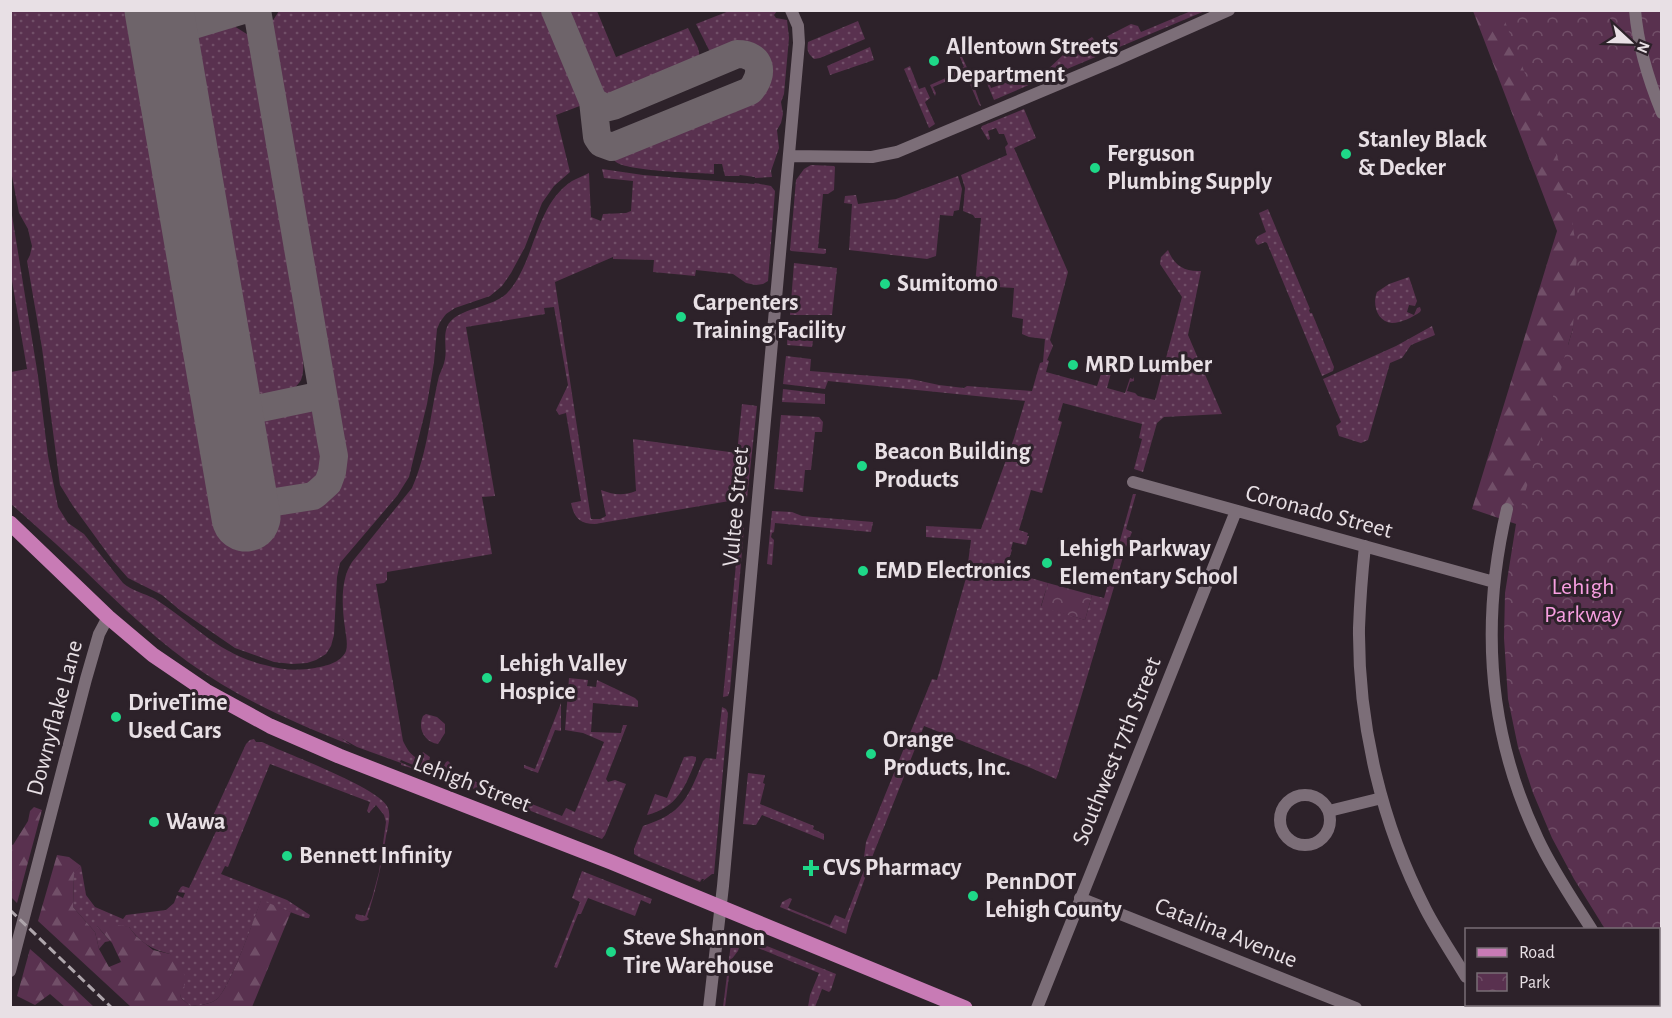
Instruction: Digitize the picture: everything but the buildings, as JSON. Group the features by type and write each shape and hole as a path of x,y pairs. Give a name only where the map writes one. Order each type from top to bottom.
{"main road":[{"name":"Lehigh Street","path":"10,522 108,617 153,655 206,691 270,726 339,756 721,907 965,1008"}],"street":[{"name":"Vultee Street","path":"709,1008 721,907 800,34 791,10"},
{"path":"789,156 858,158 883,156 897,152 1229,10"},
{"path":"1635,10 1643,60 1662,113"},
{"name":"Coronado Street","path":"1133,482 1494,582"},
{"path":"1507,509 1494,582 1491,631 1495,696 1507,758 1539,841 1591,928"},
{"name":"Southwest 17th Street","path":"1037,1008 1236,511"},
{"path":"1365,546 1360,620 1361,673 1369,736 1383,798 1409,874 1427,911 1465,974"},
{"name":"Downyflake Lane","path":"11,968 86,679 99,634 108,617"},
{"path":"1305,794 1320,798 1329,811 1331,820 1329,828 1318,842 1301,845 1286,837 1282,829 1280,821 1284,805 1296,795 1305,794"},
{"path":"1329,811 1383,798"},
{"name":"Catalina Avenue","path":"1080,898 1356,1008"}],"green space":[{"path":"11,11 142,11 230,519 307,507 322,500 338,482 343,458 268,28 279,11 547,11 585,104 556,115 570,172 554,186 542,203 525,247 511,273 502,286 490,296 455,308 440,322 437,329 427,404 409,477 397,496 340,563 337,577 334,635 326,654 307,663 292,664 274,662 235,648 162,595 128,578 113,561 60,485 42,348 27,261 32,246 28,229 19,213 11,171"},
{"path":"561,11 597,11 616,57 688,28 698,48 701,64 620,99 605,96 593,87"},
{"path":"729,11 777,11 774,15 776,18 787,20 789,38 784,94 781,102 783,114 777,130 779,148 771,171 772,177 725,176 722,164 714,164 714,174 633,168 616,162 612,154 755,94 761,88 766,76 754,43 711,60 710,52 696,24"},
{"path":"1191,11 1205,11 1048,77 1044,73 1063,55 1092,37 1096,42 1131,24 1138,26 1141,32"},
{"path":"1473,11 1626,11 1573,328 1568,345 1661,733 1659,928 1519,525 1472,509 1557,231"},
{"name":"Lehigh Parkway","path":"1501,11 1661,11 1661,1007 1652,1006 1660,1006 1660,928 1604,928 1552,838 1533,793 1518,747 1508,699 1504,638 1505,593 1516,524 1573,328 1577,251 1564,175"},
{"path":"858,21 865,39 820,58 814,59 810,55 808,42"},
{"path":"234,26 250,36 252,42 304,342 301,380 288,392 272,396 263,395 251,386 246,379 237,353 186,57 197,36 203,32"},
{"path":"951,35 975,85 981,106 969,82 964,84 961,75 933,87 935,96 930,85 964,67"},
{"path":"870,47 874,60 830,75 827,66"},
{"path":"910,66 919,89 925,87 930,98 925,102 935,124 929,128 904,69"},
{"path":"1028,75 1038,76 1038,81 994,100 986,81 988,80 991,88"},
{"path":"1024,109 1036,138 1014,148 1068,272 1050,340 1053,346 1047,360 1049,361 1046,372 1097,386 1102,371 1111,373 1107,388 1125,393 1130,378 1134,377 1134,381 1130,382 1127,391 1155,400 1182,297 1160,264 1161,257 1168,250 1173,260 1180,266 1201,271 1188,335 1222,414 1164,417 1157,423 1143,472 1134,469 1142,439 1139,438 1142,424 1063,403 1058,420 1062,422 1042,493 1031,490 1019,530 1028,533 1026,545 1013,542 1004,573 1048,583 1041,606 1085,620 1092,595 1104,598 1133,494 1136,494 1126,529 1132,532 1056,779 924,726 871,860 864,857 866,842 932,679 937,680 966,578 971,540 926,537 926,526 981,529 1025,401 828,381 825,389 783,384 786,356 811,359 810,371 911,379 964,388 967,386 1032,391 1040,363 1043,362 1045,339 1022,334 1023,319 1012,317 1014,288 997,287 997,281 982,279 981,285 975,285 981,218 975,218 963,211 965,188 961,175 1007,155 1005,147 1008,144 1004,134 999,134 996,128 988,131 990,139 988,140 981,128"},
{"path":"811,165 835,167 834,190 823,194 818,248 826,249 824,254 790,250 796,180 804,169"},
{"path":"602,169 643,175 755,183 771,186 775,191 768,281 763,284 746,283 733,274 696,270 695,276 653,272 654,260 613,259 613,257 555,282 591,519 606,516 601,490 618,494 636,491 633,439 737,453 742,404 757,406 747,498 595,524 581,521 576,516 571,503 581,501 566,413 559,415 556,410 568,385 554,307 544,308 545,314 466,327 495,496 482,497 492,554 387,572 387,580 376,584 403,741 416,758 419,759 423,752 430,757 423,769 401,760 400,762 418,770 401,765 401,763 357,747 341,738 351,745 309,728 267,709 207,675 172,650 142,624 11,504 11,372 27,369 11,275 11,209 38,376 48,456 58,507 68,523 84,534 123,583 155,599 233,653 248,660 290,670 315,668 337,661 344,655 347,648 343,611 345,577 352,562 412,488 425,447 439,376 445,359 447,327 458,315 494,301 509,291 525,264 550,204 572,181 589,173 591,217 601,221 603,214 631,211 633,181 604,178"},
{"path":"958,176 962,189 959,210 954,211 953,216 940,215 936,256 927,259 849,250 852,204 844,203 845,196 856,195 858,204 896,199"},
{"path":"1268,209 1334,367 1333,371 1322,376 1267,243 1258,245 1255,240 1266,232 1259,213"},
{"path":"794,263 837,268 832,315 790,315"},
{"path":"1409,277 1417,301 1415,306 1409,305 1407,312 1414,315 1417,308 1420,307 1421,310 1417,314 1403,321 1387,322 1377,312 1375,302 1377,292 1389,284"},
{"path":"1432,326 1435,335 1411,345 1402,358 1390,363 1368,440 1361,443 1339,436 1336,426 1341,422 1323,379 1396,346"},
{"path":"788,329 814,334 812,347 787,345"},
{"path":"783,389 825,394 825,404 782,402"},
{"path":"310,410 316,419 320,435 323,459 321,473 310,485 302,488 274,489 261,479 256,468 251,424 259,419"},
{"path":"781,415 819,417 823,422 822,432 815,432 811,470 805,470 803,492 774,489"},
{"path":"772,511 873,522 871,532 775,523 771,537 774,540 772,565 767,564"},
{"path":"740,523 744,528 730,690 728,696 723,697"},
{"path":"1048,583 1092,595 1085,620 1041,607"},
{"path":"569,678 588,680 587,686 596,687 597,680 638,701 638,707 593,703 591,732 621,733 623,725 627,725 606,779 608,782 615,780 626,784 602,839 443,775 448,761 451,764 449,771 562,816 566,808 575,812 604,742 583,733 565,730"},
{"path":"561,703 561,731 555,730 538,773 524,768 524,765 535,769"},
{"path":"722,707 728,713 714,874 700,882 639,857 634,854 634,849 643,826 667,816 676,809 688,794 703,761 706,758 716,759"},
{"path":"426,714 437,717 445,724 445,733 438,744 429,741 423,734 421,721"},
{"path":"254,739 256,742 262,742 351,781 381,800 388,808 389,814 379,871 386,822 384,815 376,805 369,813 367,811 370,802 270,764 228,867 225,866 221,874 287,900 310,915 306,918 261,901 235,968 223,992 211,1002 190,1006 181,998 170,954 147,945 129,927 97,926 110,941 105,942 99,949 95,932 73,907 74,873 81,866 86,895 95,907 123,919 126,915 166,910 174,903 177,895 183,898 185,893 178,892 181,887 189,888 220,823 212,818 246,744"},
{"path":"684,757 696,757 696,760 679,795 666,807 647,815 655,794 667,798"},
{"path":"748,773 765,775 760,804 814,826 813,829 824,834 824,840 762,815 756,825 743,824"},
{"path":"34,807 42,810 17,903 11,897 11,844 13,845 28,821 30,811"},
{"path":"57,855 69,857 81,866 74,874 73,907 95,932 99,949 109,967 121,962 112,943 97,926 101,922 129,927 153,950 170,954 179,963 185,976 185,985 180,992 181,998 190,1006 211,1002 223,992 261,900 291,912 252,1007 131,1007 38,921"},
{"path":"866,865 869,867 846,934 780,907 782,902 790,898 792,899 788,908 830,925 835,915 845,919"},
{"path":"582,871 652,899 650,904 641,900 635,916 588,898 581,914 578,914 557,968 554,967 580,902 572,898"},
{"path":"379,872 367,917 369,919 358,920 355,918 356,914 365,916"},
{"path":"735,933 836,974 831,990 829,992 822,989 815,1007 808,1007 819,973 741,941 738,951 731,960 725,1007 723,1007 732,935"},
{"path":"30,949 94,1007 65,1007 50,994 35,1005 17,996"}],"taxiway":[{"path":"163,34 243,10"},
{"path":"244,507 313,496 328,483 334,456 257,10"},
{"path":"555,10 593,101 597,137 601,143 612,147 750,91 758,78 758,66 752,57 737,54 613,106 605,108 593,101"},
{"path":"228,415 323,395"}],"runway":[{"path":"159,10 246,517"}],"railway":[{"path":"10,910 112,1008"}],"place":[{"name":"Allentown Streets Department","path":"934,61"},
{"name":"Stanley Black & Decker","path":"1346,154"},
{"name":"Ferguson Plumbing Supply","path":"1095,168"},
{"name":"Sumitomo","path":"885,284"},
{"name":"Carpenters Training Facility","path":"681,317"},
{"name":"MRD Lumber","path":"1073,365"},
{"name":"Beacon Building Products","path":"862,466"},
{"name":"Lehigh Parkway Elementary School","path":"1047,563"},
{"name":"EMD Electronics","path":"863,571"},
{"name":"Lehigh Valley Hospice","path":"487,678"},
{"name":"DriveTime Used Cars","path":"116,717"},
{"name":"Orange Products, Inc.","path":"871,754"},
{"name":"Wawa","path":"154,822"},
{"name":"Bennett Infinity","path":"287,856"},
{"name":"CVS Pharmacy","path":"811,868"},
{"name":"PennDOT Lehigh County","path":"973,896"},
{"name":"Steve Shannon Tire Warehouse","path":"611,952"}]}
